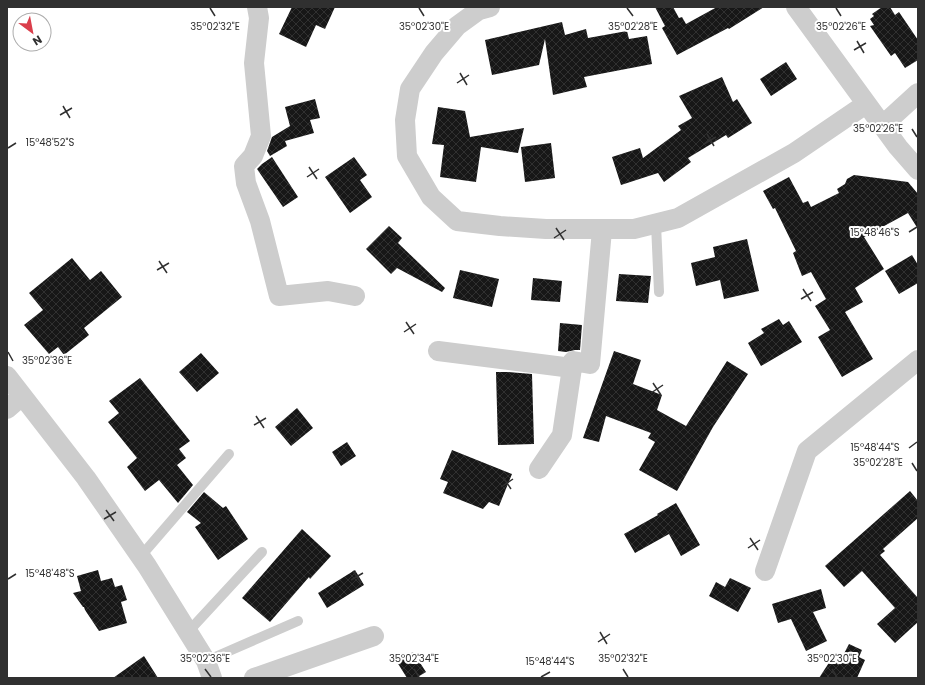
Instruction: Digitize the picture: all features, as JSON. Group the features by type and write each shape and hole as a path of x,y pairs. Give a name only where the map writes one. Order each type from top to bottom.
{"street":[{"path":"257,7 259,18 254,63 262,136 253,156 244,166 246,182 260,221 279,296 328,291 354,296"},
{"path":"490,7 479,10 457,26 434,53 410,89 405,120 407,156 431,197 457,221 546,229 634,230 678,218 741,184 794,152 866,104"},
{"path":"796,7 898,147 918,170"},
{"path":"883,125 918,93"},
{"path":"539,469 562,435 573,362 590,364 602,230"},
{"path":"438,351 572,368"},
{"path":"765,571 807,451 918,360"},
{"path":"7,376 86,478 141,556 188,632 209,670"},
{"path":"7,409 22,396"},
{"path":"254,678 374,636"}],"lane":[{"path":"656,224 659,292"},
{"path":"141,556 229,454"},
{"path":"188,632 262,552"},
{"path":"209,670 298,621"}],"building":[{"path":"292,7 335,7 325,29 316,25 306,47 279,34"},
{"path":"655,7 673,7 679,18 682,17 686,24 717,7 764,7 729,29 728,28 677,55 662,28 665,26"},
{"path":"882,7 890,7 895,15 899,12 918,40 918,60 905,68 895,53 891,56 870,26 874,25 870,19 874,16 872,14"},
{"path":"562,22 565,35 586,29 588,38 627,31 629,39 647,36 652,64 584,77 587,87 553,95 545,39 539,65 492,75 485,40"},
{"path":"786,62 797,79 771,96 760,79"},
{"path":"722,77 733,102 737,99 752,123 728,138 726,135 688,158 691,162 664,182 658,173 621,185 612,157 640,148 643,158 681,130 678,126 692,118 679,96"},
{"path":"315,99 320,118 310,120 314,133 285,141 287,146 270,156 267,151 272,137 290,126 285,107"},
{"path":"438,107 465,111 470,137 524,128 518,153 481,147 476,182 440,177 444,145 432,144"},
{"path":"551,143 555,178 525,182 521,147"},
{"path":"272,157 298,197 283,207 257,169"},
{"path":"354,157 367,175 360,180 372,197 350,213 325,177"},
{"path":"854,175 908,182 918,194 918,229 908,213 864,237 884,269 855,288 863,302 845,312 873,359 842,377 818,337 830,330 815,306 826,299 811,272 802,276 793,253 796,251 775,208 773,209 763,191 789,177 803,203 808,201 811,207 839,193 837,189 845,184 847,179"},
{"path":"389,226 402,238 398,243 445,288 442,292 397,268 391,274 366,249"},
{"path":"747,239 759,291 724,299 720,280 696,286 691,263 715,257 713,247"},
{"path":"912,255 918,265 918,283 899,294 885,271"},
{"path":"72,258 90,280 101,271 122,297 84,328 89,335 64,355 58,347 49,354 24,325 43,310 29,293"},
{"path":"460,270 499,279 492,307 453,298"},
{"path":"619,274 651,276 648,303 616,301"},
{"path":"533,278 562,281 560,302 531,300"},
{"path":"779,319 783,325 789,321 802,342 761,366 748,343 764,333 761,329"},
{"path":"560,323 582,325 580,350 566,352 558,351"},
{"path":"614,351 641,360 633,384 662,395 657,410 686,426 727,361 748,374 713,427 677,491 639,470 655,442 648,438 651,433 606,416 599,442 583,438"},
{"path":"201,353 219,373 197,392 179,372"},
{"path":"496,372 532,374 534,444 498,445"},
{"path":"140,378 190,441 179,449 186,458 177,465 193,485 178,503 159,480 145,491 127,467 137,458 108,422 119,413 109,401"},
{"path":"297,408 313,428 291,446 275,427"},
{"path":"347,442 356,456 341,466 332,452"},
{"path":"452,450 512,474 499,506 489,502 483,509 443,493 448,482 440,479"},
{"path":"910,491 918,501 918,518 883,549 885,551 880,555 918,598 918,622 895,643 877,624 895,608 862,571 844,587 825,566"},
{"path":"204,492 223,508 226,506 248,539 218,560 195,527 201,523 187,512"},
{"path":"676,503 700,545 681,556 669,534 635,553 624,534"},
{"path":"302,529 331,556 310,579 309,577 270,622 242,598"},
{"path":"98,570 101,581 112,578 115,587 122,585 127,600 121,602 127,623 99,631 73,593 81,591 77,576"},
{"path":"355,570 364,585 327,608 318,593"},
{"path":"730,578 751,588 738,612 709,596 716,582 725,587"},
{"path":"821,589 826,608 813,612 827,641 806,651 791,619 778,623 772,604"},
{"path":"849,644 862,650 859,657 865,660 857,678 819,678 834,655 838,665"},
{"path":"413,652 426,672 416,678 407,678 397,662"},
{"path":"144,656 158,678 113,678"}]}
